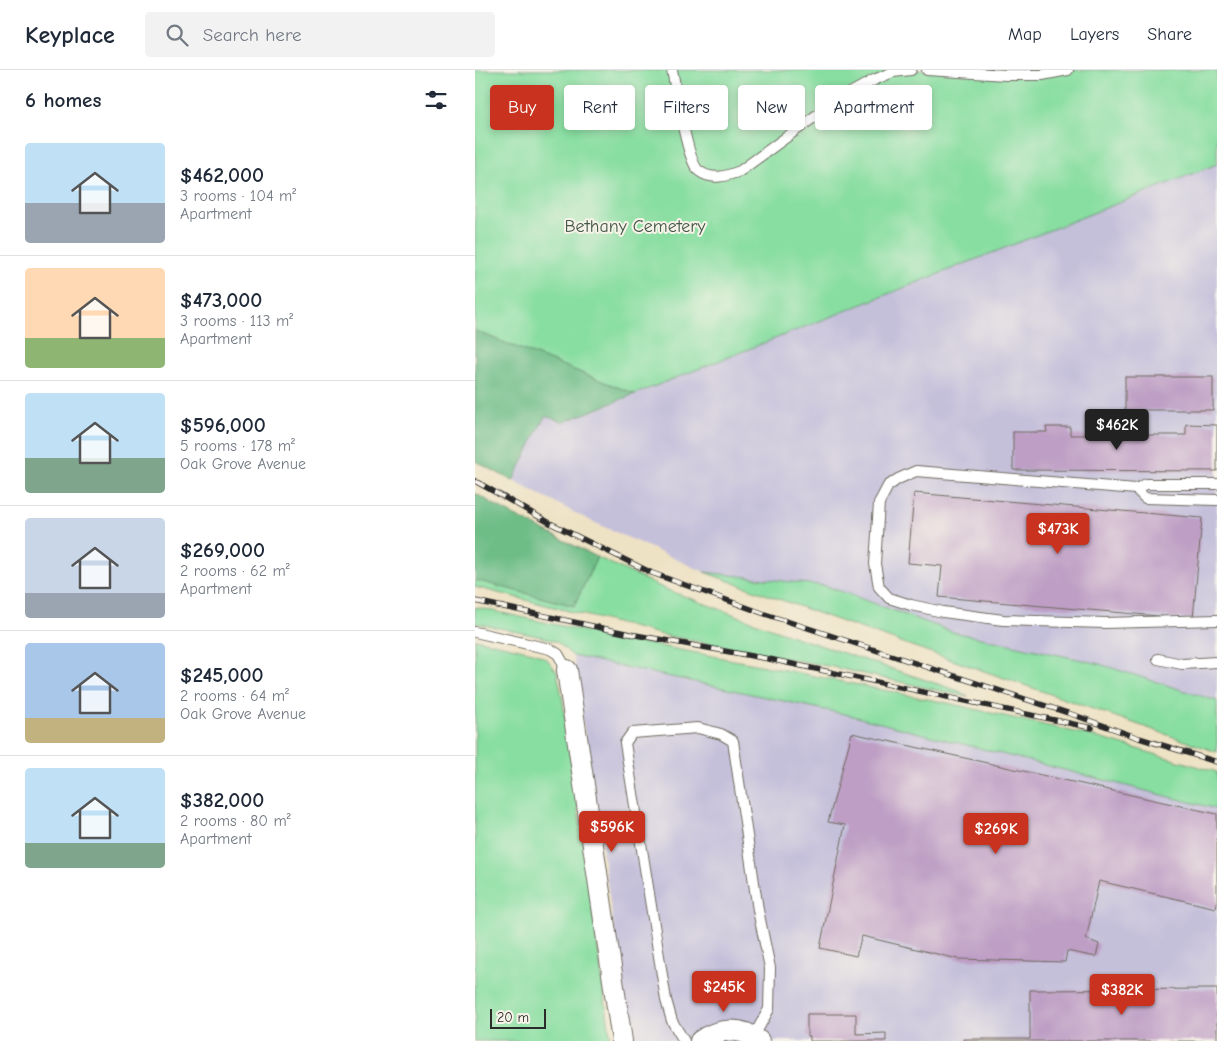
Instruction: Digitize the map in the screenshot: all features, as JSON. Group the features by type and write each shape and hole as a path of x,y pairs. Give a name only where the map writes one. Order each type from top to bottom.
{"street":[{"path":"567,670 622,1041"},
{"path":"701,1041 708,1036 723,1031 739,1031 757,1039"}],"lane":[{"path":"672,70 693,162 698,171 709,176 724,177 741,171 836,101 893,72 911,70"},
{"path":"927,70 1007,75 1042,75 1068,70"},
{"path":"1217,484 1147,484 1136,489 917,471 898,479 888,486 879,503 875,564 879,587 889,598 943,612 1003,620 1105,623 1217,620"},
{"path":"1136,489 1145,498 1217,500"},
{"path":"475,632 550,649 558,654 567,670"},
{"path":"1158,659 1182,664 1217,662"},
{"path":"685,1041 672,1021 666,1000 625,743 632,733 698,728 721,734 733,741 758,910 769,968 769,1009 757,1039"}],"shaded area":[{"path":"1217,164 1217,701 1096,663 953,632 826,586 704,572 591,521 513,481 545,416 563,422"},
{"path":"573,656 849,715 1217,809 1217,1041 631,1041"}],"green space":[{"name":"Bethany Cemetery","path":"475,70 1217,70 1217,164 635,394 475,331"},
{"path":"475,331 635,394 563,422 545,416 513,481 475,461"},
{"path":"475,493 505,511 597,557 574,606 475,580"},
{"path":"597,557 665,589 795,637 959,691 968,697 833,667 663,635 475,587 475,580 574,606"},
{"path":"704,572 826,586 953,632 1096,663 1217,701 1217,752 834,619"},
{"path":"475,607 607,636 952,704 1092,736 1217,772 1217,809 849,715 573,656 557,642 475,623"},
{"path":"475,639 533,652 547,659 557,672 611,1041 475,1041"}],"building":[{"path":"1125,377 1213,377 1213,410 1125,410"},
{"path":"1186,424 1217,425 1217,471 1013,470 1013,432 1047,432 1046,427 1070,427 1070,435 1186,435"},
{"path":"914,493 1202,518 1193,619 939,597 942,566 908,563"},
{"path":"852,733 1217,814 1216,908 1099,881 1086,939 1099,944 1096,957 1067,951 1065,962 958,959 862,936 856,956 820,948 845,825 828,822"},
{"path":"1217,989 1217,1041 963,1041 963,1039 1030,1039 1030,990"},
{"path":"807,1014 856,1014 856,1034 886,1033 886,1041 810,1041 810,1036 807,1036"}],"railway":[{"path":"475,481 550,523 652,573 765,614 1217,762"},
{"path":"475,601 630,634 769,659 1092,728"}]}
